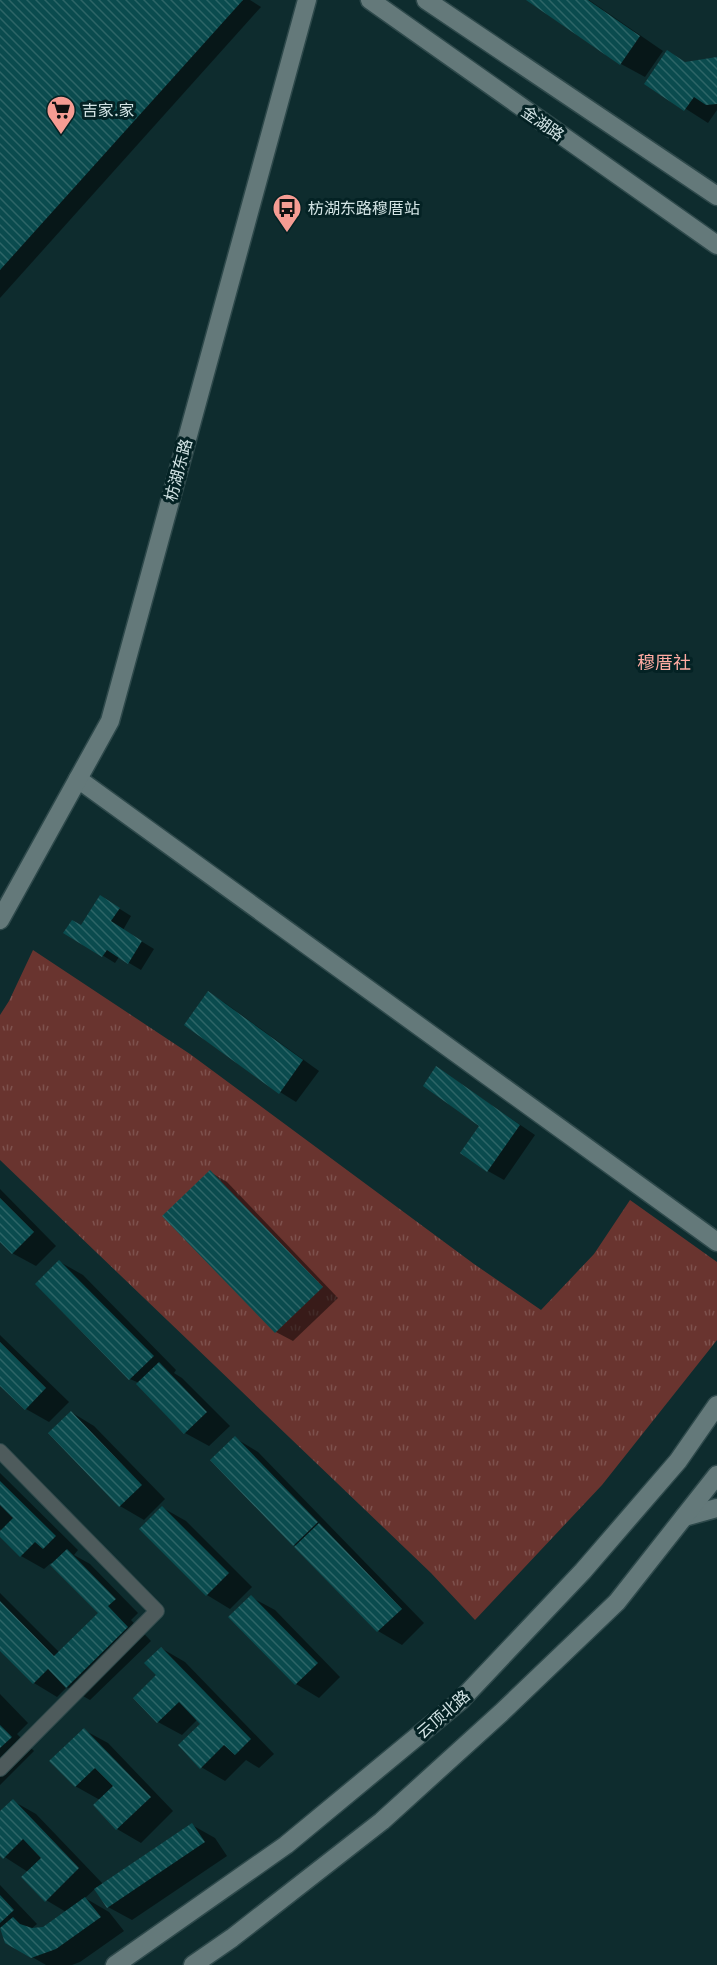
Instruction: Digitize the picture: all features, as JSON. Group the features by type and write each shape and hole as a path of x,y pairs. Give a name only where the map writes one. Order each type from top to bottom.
{"main road":[{"name":"枋湖东路","path":"0,920 110,721 307,0"},
{"name":"金湖路","path":"369,0 717,245"},
{"path":"426,0 716,192"},
{"path":"78,778 717,1242"},
{"name":"云顶北路","path":"115,1965 286,1845 460,1701 620,1529 678,1461 717,1405"},
{"path":"193,1965 232,1938 382,1821 501,1713 617,1602 717,1475"},
{"path":"684,1517 717,1508"}],"street":[{"path":"0,1451 158,1611 0,1769"}],"green space":[{"path":"33,950 190,1054 474,1264 541,1310 594,1254 630,1200 717,1262 717,1340 602,1485 475,1620 431,1573 0,1160 0,1015"}],"building":[{"name":"吉家.家","path":"0,0 243,0 0,270"},
{"path":"526,0 588,0 640,36 620,65"},
{"path":"667,50 685,62 717,57 717,104 706,105 694,97 684,111 644,84"},
{"path":"100,895 120,908 111,921 142,941 128,964 107,950 102,957 63,933 72,920 81,925"},
{"path":"208,991 303,1060 279,1094 184,1025"},
{"path":"436,1066 520,1125 487,1172 460,1153 479,1126 423,1086"},
{"path":"210,1170 323,1287 275,1333 162,1216"},
{"path":"0,1198 34,1232 12,1254 0,1242"},
{"path":"59,1260 154,1356 129,1380 35,1284"},
{"path":"0,1342 46,1388 25,1410 0,1386"},
{"path":"159,1362 207,1412 184,1434 136,1384"},
{"path":"71,1411 142,1485 119,1507 48,1433"},
{"path":"235,1436 318,1522 293,1546 210,1460"},
{"path":"0,1481 56,1536 43,1549 35,1542 20,1557 0,1537 0,1531 13,1518 0,1505"},
{"path":"162,1506 229,1573 206,1596 139,1529"},
{"path":"319,1523 402,1609 377,1632 294,1547"},
{"path":"67,1549 116,1599 108,1606 128,1627 66,1688 48,1669 33,1684 0,1651 0,1601 54,1656 98,1613 50,1565"},
{"path":"251,1595 318,1663 295,1685 228,1617"},
{"path":"161,1647 251,1739 235,1755 224,1745 200,1769 178,1745 200,1724 179,1702 157,1723 133,1698 156,1675 144,1663"},
{"path":"0,1725 12,1737 0,1748"},
{"path":"84,1728 151,1797 116,1830 93,1805 113,1786 95,1768 75,1787 49,1761"},
{"path":"13,1799 79,1868 45,1902 21,1877 41,1858 23,1839 3,1859 0,1856 0,1811"},
{"path":"192,1823 205,1842 107,1908 94,1889"},
{"path":"0,1895 14,1910 0,1923"},
{"path":"85,1897 101,1917 56,1949 31,1958 5,1943 0,1928 13,1917 20,1924 32,1928 43,1927"}],"place":[{"name":"吉家.家","path":"61,136"},
{"name":"枋湖东路穆厝站","path":"287,234"}],"district":[{"name":"穆厝社","path":"664,662"}]}
